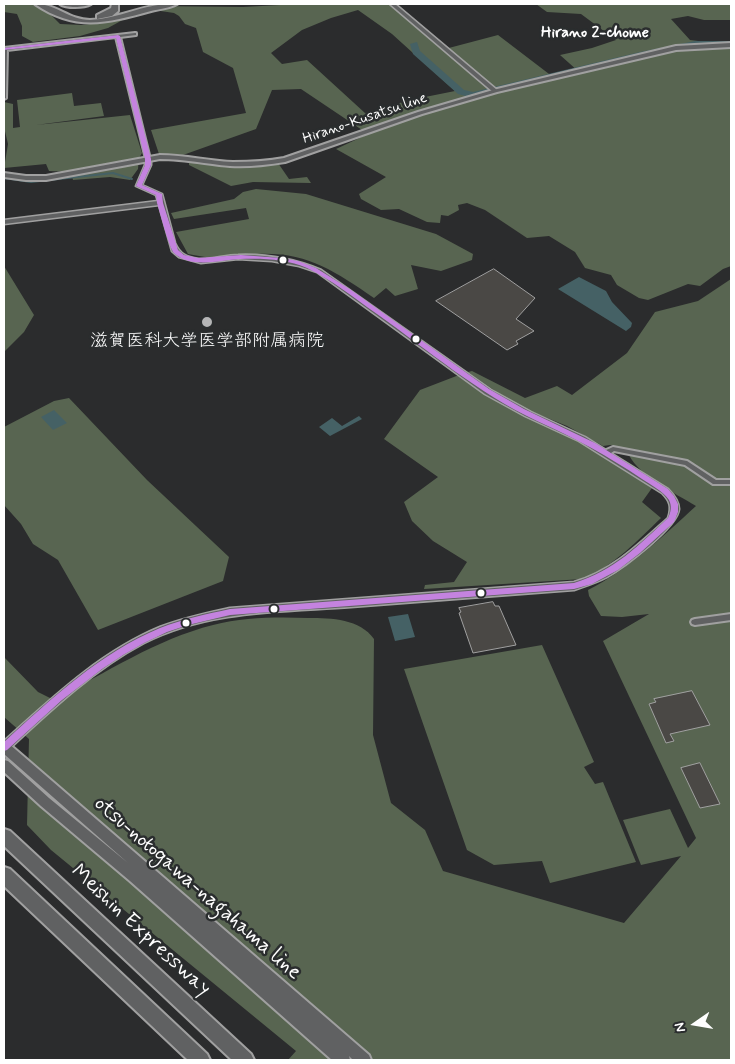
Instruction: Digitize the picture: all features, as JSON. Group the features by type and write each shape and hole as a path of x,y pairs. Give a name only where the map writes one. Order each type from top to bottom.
{"highway":[{"path":"39,4 73,20 87,22 114,19 173,4"},
{"path":"48,4 68,15 86,19 109,14 115,9 115,4"},
{"path":"63,4 87,4"},
{"path":"114,19 130,13 145,4"},
{"name":"Meishin Expressway","path":"4,836 245,1060"},
{"path":"4,875 201,1060"}],"main road":[{"name":"Hirano-Kusatsu line","path":"4,175 46,178 148,159 175,157 232,164 266,163 285,160 420,112 495,91 676,48 731,45"},
{"name":"otsu-notogawa-nagahama line","path":"4,747 364,1060"},
{"name":"otsu-notogawa-nagahama line","path":"4,765 135,877 343,1060"}],"street":[{"path":"392,4 495,91"},
{"path":"4,98 5,49 135,34"},
{"path":"4,747 63,695 114,657 162,631 186,622 230,612 574,586 605,576 625,562 671,520 675,513 672,498 665,491 606,453 488,392 319,271 301,264 272,259 238,257 201,261 182,256 175,251 159,194 139,186 148,165 148,159 118,36"},
{"path":"4,222 160,203"},
{"path":"606,453 613,449 687,463 715,482 731,482"},
{"path":"695,622 731,617"}],"green space":[{"path":"4,4 33,4 43,7 60,24 82,25 119,20 149,6 243,7 299,4 392,4 445,49 498,35 553,77 578,71 560,55 592,48 616,40 581,14 547,12 536,4 731,4 731,20 704,20 688,16 671,19 690,40 731,45 731,266 723,269 700,286 688,284 648,300 639,298 617,285 611,275 585,268 575,252 549,236 527,238 485,210 467,203 458,205 459,210 448,216 441,215 440,223 427,222 399,209 381,210 361,199 359,194 386,177 336,149 368,134 301,89 272,90 256,129 183,155 159,154 151,130 246,113 233,68 203,52 196,28 185,24 174,13 154,10 139,11 108,28 80,36 33,42 22,36 22,26 17,14 4,12","holes":["358,10 392,34 455,91 410,100 365,113 307,60 282,64 271,53 302,30 331,18"]},
{"path":"72,93 74,106 101,103 104,116 36,125 130,115 142,153 139,158 138,169 130,180 110,177 73,180 71,172 49,171 46,164 4,168 8,144 4,127 4,102 13,104 13,128 20,127 17,100"},
{"path":"189,161 233,165 278,163 289,179 307,177 311,183 253,182 231,186 189,165"},
{"path":"256,189 306,194 436,234 473,254 472,260 441,271 411,265 418,289 395,296 386,288 374,298 346,279 320,265 291,256 257,254 211,258 188,254 176,232 249,219 246,208 174,219 171,213 234,199 243,192"},
{"path":"4,266 34,315 24,332 4,352"},
{"path":"731,279 731,1060 288,1060 296,1051 51,850 27,825 29,739 4,717 4,657 38,692 54,700 152,648 192,631 213,625 249,619 326,618 345,621 361,627 374,639 373,735 391,803 425,830 443,871 624,923 681,856 641,865 623,820 670,809 688,848 696,838 603,641 649,614 622,617 601,616 589,596 588,590 603,582 658,541 696,506 646,475 631,459 627,450 610,445 603,446 567,426 530,411 498,393 468,372 472,371 525,398 557,386 572,395 627,353 655,312 698,301"},
{"path":"459,375 485,394 520,414 574,438 607,457 652,488 642,502 661,518 615,560 583,579 424,589 425,585 454,582 467,562 433,541 412,521 404,502 438,477 384,439 420,390"},
{"path":"69,398 147,480 229,557 223,581 98,630 58,560 33,544 21,524 4,505 4,427 54,401"},
{"path":"542,645 594,762 584,767 595,784 603,782 636,862 550,883 542,861 494,865 467,850 404,669"}],"water":[{"path":"579,277 606,291 612,302 632,323 631,327 626,331 558,289"},
{"path":"54,410 67,423 53,430 41,417"},
{"path":"359,416 362,419 330,436 319,427 332,418 342,426"},
{"path":"408,614 415,637 395,641 388,617"}],"building":[{"path":"494,269 535,298 516,319 534,331 516,341 518,344 507,350 436,301"},
{"path":"493,602 495,606 499,606 516,645 473,653 459,608"},
{"path":"692,691 710,725 670,734 674,741 666,743 649,704 656,702 654,699"},
{"path":"700,763 720,804 700,808 681,768"}],"waterway":[{"path":"640,54 695,43 731,43"},
{"path":"414,44 416,52 461,92 473,95 490,91"},
{"path":"564,73 634,56"},
{"path":"497,89 557,74"},
{"path":"4,178 31,182 113,173 132,179"}],"transit line":[{"path":"4,49 118,36 148,159 148,165 139,186 159,194 175,251 190,259 215,260 241,257 281,259 314,269 349,291 498,398 582,439 635,471 665,491 673,501 675,508 671,520 627,560 603,575 574,586 230,612 172,627 141,640 99,666 59,697 4,747"}],"place":[{"name":"滋賀医科大学医学部附属病院","path":"207,322"}],"district":[{"name":"Hirano 2-chome","path":"595,34"}]}
